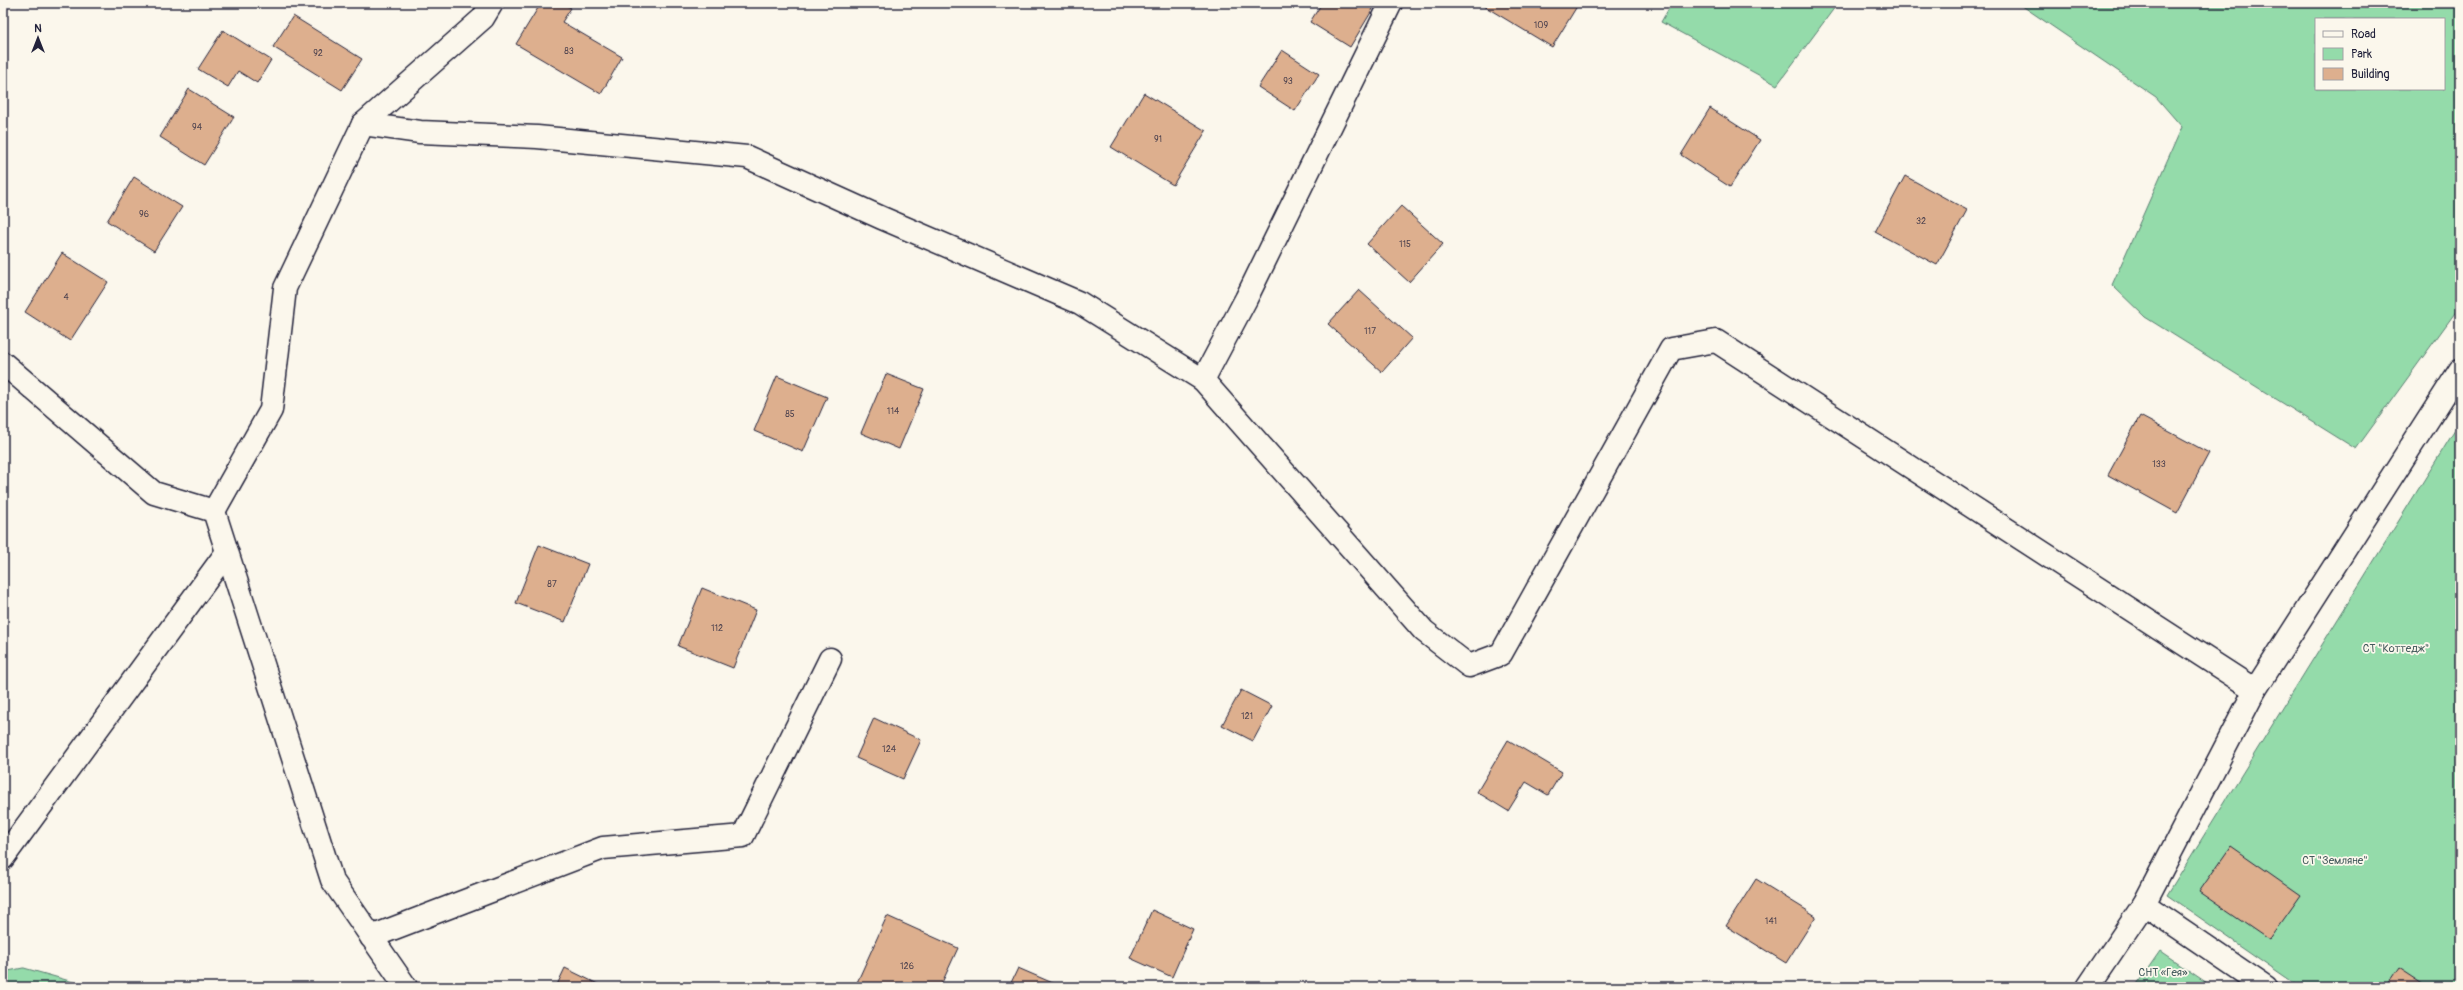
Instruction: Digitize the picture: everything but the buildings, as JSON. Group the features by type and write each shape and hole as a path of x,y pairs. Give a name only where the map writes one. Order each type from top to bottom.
{"street":[{"path":"406,987 332,880 214,512 271,410 285,288 363,124 483,18 492,3"},
{"path":"1202,380 1246,299 1391,3"},
{"path":"363,124 420,132 538,137 747,157 882,218 1080,303 1202,380 1424,631 1469,666 1501,654 1671,349 1716,341 2255,690"},
{"path":"3,363 154,493 214,512"},
{"path":"2088,987 2144,904 2255,690 2453,395 2460,370"},
{"path":"3,858 226,552"},
{"path":"371,937 603,848 743,836 830,659"},
{"path":"2144,904 2266,987"}],"green space":[{"path":"1672,3 1838,3 1777,85 1661,22"},
{"path":"2018,3 2460,3 2460,306 2356,449 2145,317 2112,285 2182,127 2156,97"},
{"name":"СТ \"Земляне\"","path":"2460,422 2460,987 2300,987 2167,895"},
{"name":"СНТ «Гея»","path":"2160,951 2213,987 2135,987"},
{"path":"23,968 91,987 3,987 3,972"}],"park label":[{"name":"СТ \"Коттедж\"","path":"2396,648"}]}
